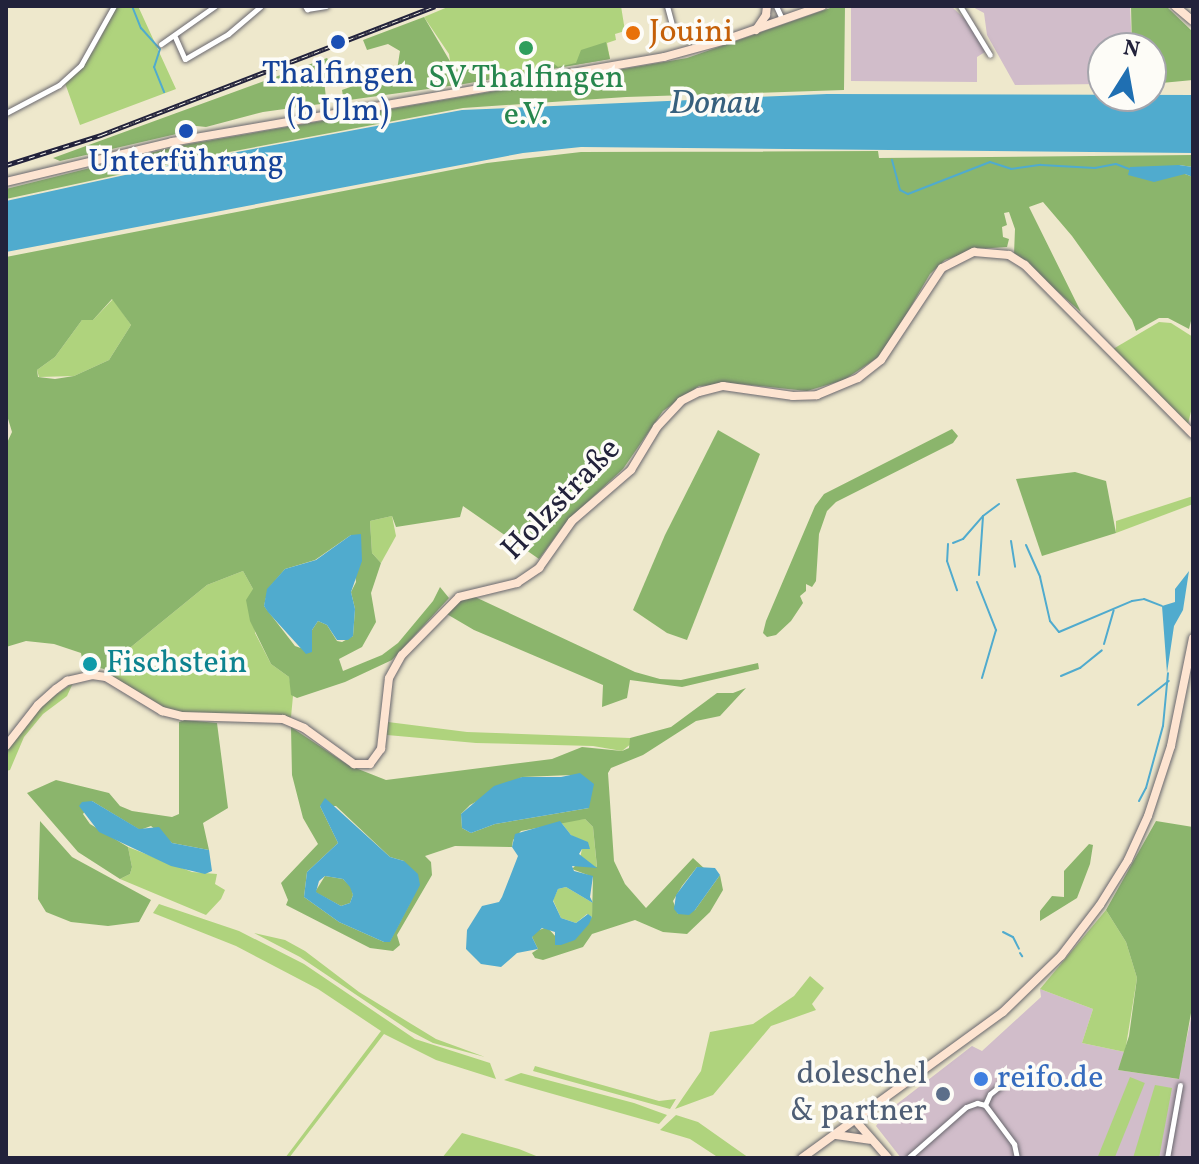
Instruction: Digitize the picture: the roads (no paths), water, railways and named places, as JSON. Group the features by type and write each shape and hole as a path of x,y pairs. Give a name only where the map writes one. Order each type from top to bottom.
{"street":[{"path":"6,113 59,85 81,65 114,6"},
{"path":"161,44 215,6"},
{"path":"175,37 185,59 230,33 261,6"},
{"path":"306,7 326,6"},
{"path":"667,6 673,28"},
{"path":"767,6 778,22"},
{"path":"755,30 766,15 767,6"},
{"path":"776,6 778,22"},
{"path":"6,182 187,139 629,64 684,52 822,6"},
{"path":"960,6 990,55"},
{"path":"1175,6 1193,21"},
{"name":"Holzstraße","path":"6,746 38,705 56,689 67,681 92,675 106,677 162,711 182,716 272,717 294,723 354,764 370,764 381,749 389,678 402,655 459,597 517,583 539,568 572,521 623,479 673,409 699,392 723,386 804,396 835,389 858,378 881,360 942,268 961,257 989,251 1009,255 1032,271 1193,434"},
{"path":"802,1158 1003,1012 1061,956 1100,905 1128,860 1152,804 1178,716 1193,638"},
{"path":"985,1105 990,1094 1011,1077"},
{"path":"1167,1158 1180,1085"},
{"path":"908,1158 966,1107 977,1103 985,1105 1014,1144 1017,1158"},
{"path":"855,1120 888,1158"},
{"path":"833,1136 853,1135 870,1140"}],"water":[{"name":"Donau","path":"827,94 1087,95 1087,112 1167,112 1167,95 1193,95 1193,153 581,147 523,153 6,252 6,201 189,161 462,110"},
{"path":"1130,167 1193,167 1193,177 1185,174 1154,182 1128,175"},
{"path":"361,534 362,561 351,592 355,609 353,636 348,640 337,640 327,625 318,621 312,630 312,652 306,654 264,606 267,589 285,569 316,560 351,535"},
{"path":"1189,571 1183,610 1174,626 1167,673 1162,606 1175,602 1175,589"},
{"path":"580,773 594,784 589,808 495,824 471,833 462,828 461,814 494,786 522,777 561,777"},
{"path":"325,798 390,857 404,861 418,874 420,885 390,942 339,922 304,897 307,872 338,843 320,806","holes":["325,876 343,879 353,895 350,903 341,906 316,892 319,881"]},
{"path":"92,801 139,829 159,827 172,843 209,850 212,871 205,874 171,866 99,832 79,806 82,802"},
{"path":"560,821 571,835 588,842 590,849 582,849 579,854 597,868 572,866 574,871 593,876 590,897 593,903 566,887 558,889 553,901 561,918 576,923 588,914 592,917 589,924 575,940 561,945 555,945 555,932 542,928 532,937 538,949 517,953 501,967 481,964 466,949 467,930 482,906 499,902 502,897 518,856 512,847 515,834"},
{"path":"697,867 715,868 720,875 695,910 689,915 678,914 674,909 676,895"}],"waterway":[{"path":"132,6 141,28 160,49 154,67 164,92"},
{"path":"892,160 900,190 908,194 990,162 1011,169 1041,165 1095,168 1116,164 1129,169"},
{"path":"979,575 983,516 999,504"},
{"path":"953,543 963,539 983,516"},
{"path":"1011,541 1015,567"},
{"path":"948,544 947,561 957,590"},
{"path":"1026,545 1040,577 1050,621 1059,632 1132,601 1144,599 1162,606"},
{"path":"977,582 996,630 982,678"},
{"path":"1104,644 1114,610"},
{"path":"1061,676 1080,668 1102,650"},
{"path":"1139,801 1146,788 1163,726 1168,673"},
{"path":"1138,705 1169,681"},
{"path":"1003,932 1013,937 1019,949"}],"railway":[{"path":"6,165 101,135 435,6"}],"place":[{"name":"Jouini","path":"633,33"},
{"name":"Thalfingen (b Ulm)","path":"338,42"},
{"name":"SV Thalfingen e.V.","path":"526,48"},
{"name":"Unterführung","path":"186,131"},
{"name":"Fischstein","path":"90,664"},
{"name":"reifo.de","path":"981,1079"},
{"name":"doleschel & partner","path":"943,1094"}]}
